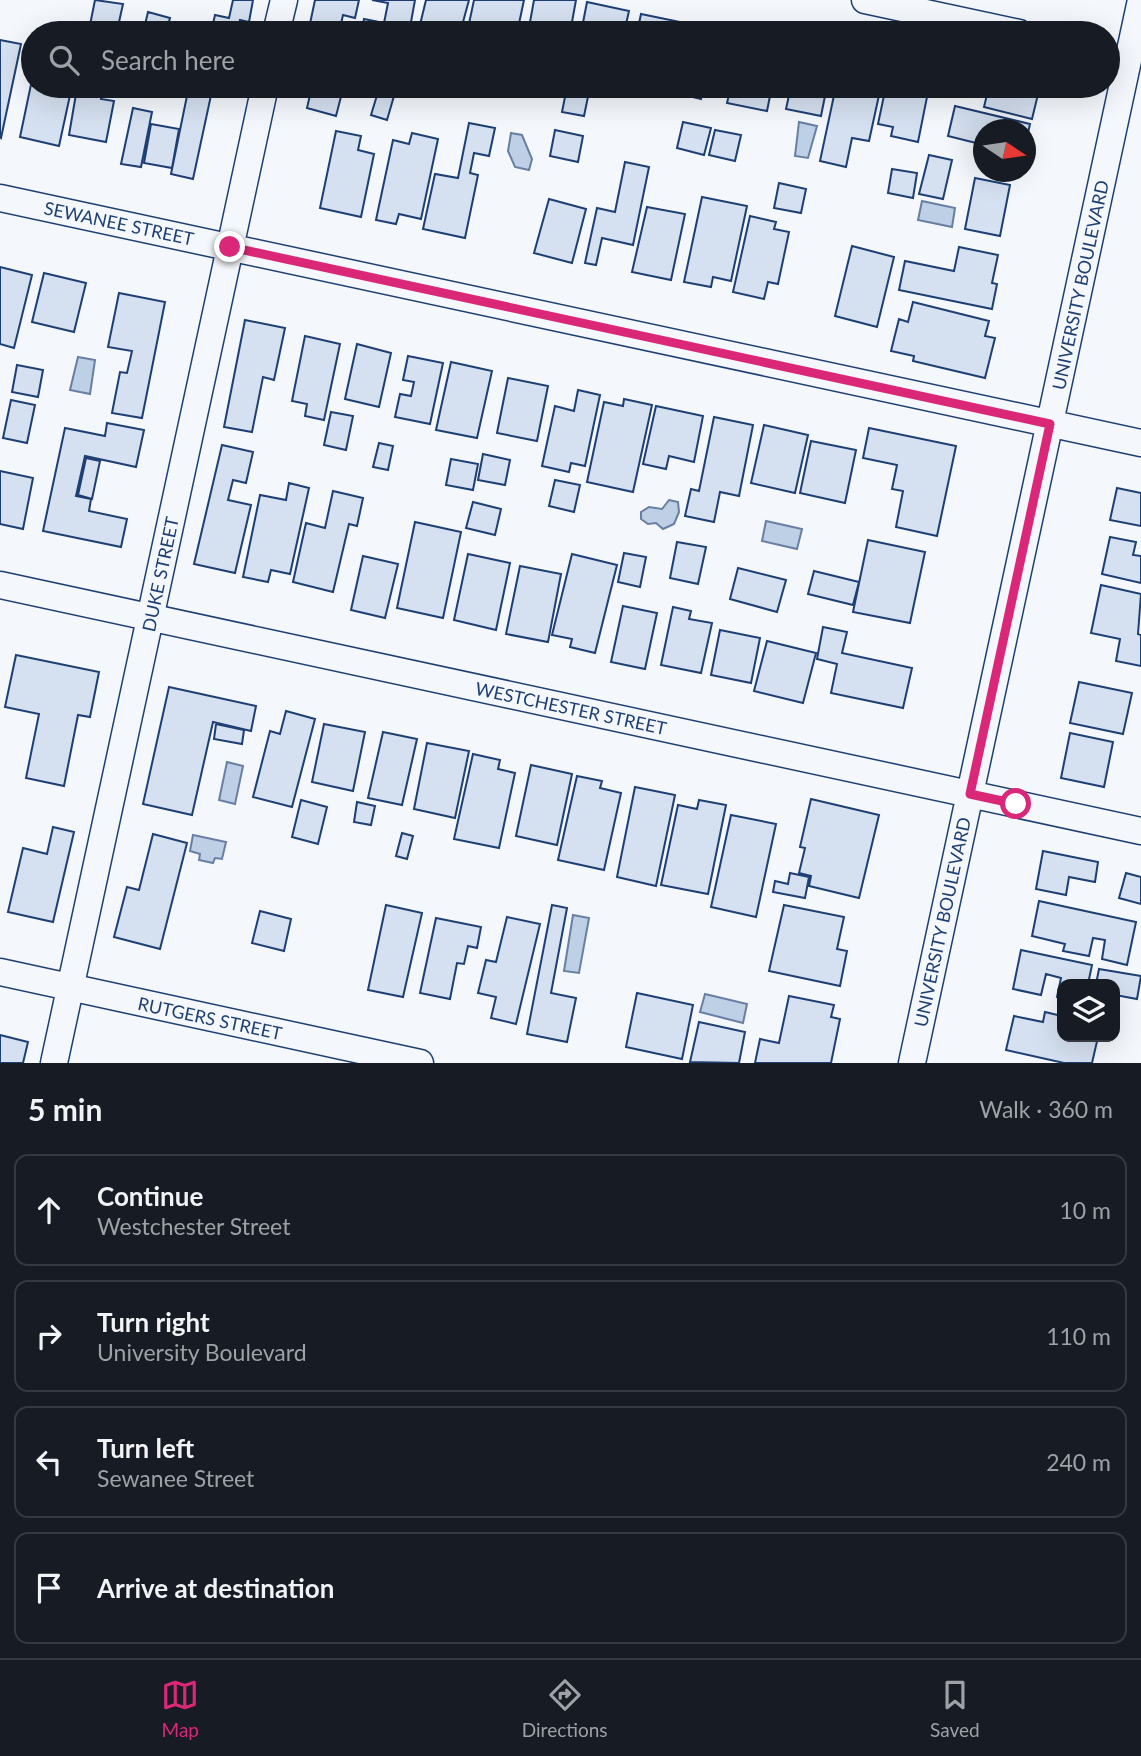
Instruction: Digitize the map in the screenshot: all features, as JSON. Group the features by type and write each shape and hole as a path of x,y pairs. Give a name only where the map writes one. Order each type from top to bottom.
{"street":[{"path":"279,21 284,0"},
{"path":"865,0 963,21"},
{"name":"UNIVERSITY BOULEVARD","path":"1120,85 1141,0"},
{"name":"DUKE STREET","path":"54,1063 262,98"},
{"name":"UNIVERSITY BOULEVARD","path":"912,1063 1117,98"},
{"name":"SEWANEE STREET","path":"0,198 1141,443"},
{"name":"WESTCHESTER STREET","path":"0,585 1141,831"},
{"name":"RUTGERS STREET","path":"0,972 421,1063"}],"water":[{"path":"799,122 817,126 808,158 795,156"},
{"path":"511,133 522,135 532,159 529,170 515,167 508,151"},
{"path":"922,201 955,208 952,227 918,220"},
{"path":"78,357 95,360 90,394 70,390"},
{"path":"669,500 678,502 679,512 674,524 663,529 656,523 648,524 641,519 641,512 649,507 662,509"},
{"path":"766,521 802,529 797,549 762,541"},
{"path":"227,762 243,766 235,804 219,800"},
{"path":"193,835 226,842 222,859 215,858 213,863 199,860 200,854 190,851"},
{"path":"573,915 589,918 579,973 564,971"},
{"path":"705,994 747,1004 743,1023 700,1012"}],"building":[{"path":"95,0 123,4 119,21 91,21"},
{"path":"233,0 253,0 249,21 214,21 215,15 229,18"},
{"path":"315,0 359,0 355,18 343,15 342,21 311,21"},
{"path":"372,0 415,0 411,21 384,21 388,3"},
{"path":"426,0 469,0 463,21 421,21"},
{"path":"474,0 524,0 520,21 470,21"},
{"path":"534,0 576,0 572,21 530,21"},
{"path":"587,2 629,11 627,21 583,21"},
{"path":"148,12 170,18 169,21 146,21"},
{"path":"641,14 675,21 640,21"},
{"path":"0,40 21,44 1,138 0,137"},
{"path":"28,98 69,98 59,146 20,137"},
{"path":"75,98 114,101 106,142 69,135"},
{"path":"187,98 210,98 193,179 171,174"},
{"path":"309,98 341,98 336,116 307,108"},
{"path":"376,98 393,98 387,120 371,115"},
{"path":"565,98 588,98 584,116 562,112"},
{"path":"728,98 770,98 767,111 727,103"},
{"path":"788,98 825,98 821,116 786,109"},
{"path":"833,98 878,98 869,141 852,138 846,167 820,161"},
{"path":"883,98 927,98 918,142 891,136 893,127 878,124"},
{"path":"986,98 1037,98 1032,119 984,107"},
{"path":"955,106 1009,119 973,119 973,142 948,136"},
{"path":"133,108 152,112 141,167 121,164"},
{"path":"683,122 711,128 704,155 677,148"},
{"path":"469,123 495,128 489,156 474,153 470,173 478,175 465,238 423,229 435,174 458,178"},
{"path":"151,124 179,129 172,168 144,163"},
{"path":"555,130 583,136 578,162 550,156"},
{"path":"715,130 741,135 735,161 709,155"},
{"path":"336,131 361,136 358,150 374,154 361,217 320,208"},
{"path":"412,133 438,139 421,219 399,214 396,224 376,220 393,140 409,144"},
{"path":"929,155 952,160 943,199 919,194"},
{"path":"625,162 649,167 633,245 602,238 596,265 585,263 597,208 615,212"},
{"path":"892,169 917,173 913,198 888,193"},
{"path":"974,182 1010,185 1000,236 965,229"},
{"path":"779,183 806,189 801,213 774,208"},
{"path":"702,197 747,206 731,281 713,277 711,287 684,282"},
{"path":"549,199 586,209 572,263 534,253"},
{"path":"647,207 685,214 671,280 632,272"},
{"path":"750,216 776,222 774,229 789,232 778,284 768,282 764,299 733,292"},
{"path":"852,246 894,257 877,327 835,316"},
{"path":"959,247 998,255 992,283 997,284 992,309 899,290 905,261 954,271"},
{"path":"0,267 32,275 14,348 0,344"},
{"path":"44,273 86,283 74,332 32,322"},
{"path":"119,293 165,302 142,418 112,413 120,372 127,373 132,351 108,347"},
{"path":"913,302 989,321 985,336 995,338 985,378 913,361 914,356 891,351 899,319 908,322"},
{"path":"245,320 285,328 274,380 263,377 252,432 224,427"},
{"path":"305,336 340,344 324,420 305,416 307,404 292,401"},
{"path":"357,344 391,353 379,407 345,399"},
{"path":"408,356 443,363 430,424 395,417 400,394 411,396 414,382 403,380"},
{"path":"451,362 492,371 477,438 436,430"},
{"path":"17,365 43,370 38,397 12,392"},
{"path":"508,378 548,386 537,441 497,433"},
{"path":"578,390 600,395 585,466 571,463 569,472 542,466 555,406 574,411"},
{"path":"624,399 652,405 633,492 587,482 604,402 623,406"},
{"path":"11,400 35,405 27,443 3,438"},
{"path":"656,406 703,416 694,462 669,456 666,469 643,464"},
{"path":"331,412 353,416 346,450 324,445"},
{"path":"714,417 753,425 739,496 720,492 714,522 685,516 691,489 699,491"},
{"path":"107,423 144,430 136,467 85,456 76,496 91,499 89,511 127,519 121,547 43,531 65,428 105,436"},
{"path":"764,425 808,435 795,493 751,483"},
{"path":"869,428 956,446 937,536 896,527 903,491 892,489 897,465 863,458"},
{"path":"811,441 856,450 845,503 800,493"},
{"path":"379,443 393,446 388,470 373,467"},
{"path":"222,445 253,452 246,483 233,480 228,500 251,505 235,573 194,564"},
{"path":"483,454 510,460 505,485 478,480"},
{"path":"86,458 100,461 92,499 78,495"},
{"path":"451,459 478,464 473,490 446,485"},
{"path":"0,471 33,478 23,529 0,524"},
{"path":"555,480 580,485 574,512 549,506"},
{"path":"289,483 309,488 290,574 271,570 268,582 243,577 260,495 286,500"},
{"path":"1117,488 1141,493 1141,526 1110,520"},
{"path":"333,491 363,498 357,526 349,524 333,592 293,582 306,523 325,528"},
{"path":"473,502 501,509 495,535 466,528"},
{"path":"415,522 461,532 443,618 397,608"},
{"path":"1110,537 1136,542 1133,555 1141,556 1141,583 1102,574"},
{"path":"868,540 925,552 910,623 853,612"},
{"path":"677,542 706,547 698,584 670,578"},
{"path":"624,553 646,557 640,587 618,582"},
{"path":"468,554 510,563 496,630 454,620"},
{"path":"572,554 617,565 595,653 570,647 572,639 552,635"},
{"path":"363,556 398,564 385,618 351,610"},
{"path":"520,566 561,574 548,642 506,634"},
{"path":"738,568 786,580 777,612 730,599"},
{"path":"814,571 859,582 853,605 808,594"},
{"path":"1101,585 1141,594 1138,634 1141,635 1141,666 1116,661 1120,639 1091,633"},
{"path":"623,606 657,613 645,669 611,662"},
{"path":"673,607 691,611 689,619 712,623 701,673 661,665"},
{"path":"823,627 847,632 842,653 912,668 903,708 831,693 837,664 817,659"},
{"path":"720,630 760,638 751,683 711,675"},
{"path":"767,641 816,653 803,703 754,691"},
{"path":"16,655 99,672 90,717 78,715 64,786 26,778 39,714 5,707"},
{"path":"1079,682 1132,693 1123,734 1070,723"},
{"path":"169,687 256,706 251,731 213,722 192,815 143,804"},
{"path":"286,711 315,719 292,807 253,797 270,731 280,734"},
{"path":"216,724 244,730 242,744 214,739"},
{"path":"324,724 365,732 353,791 312,782"},
{"path":"383,732 417,739 402,805 368,798"},
{"path":"1070,733 1113,742 1104,787 1061,778"},
{"path":"427,743 469,751 455,818 414,809"},
{"path":"473,754 500,760 498,769 515,773 499,848 454,839"},
{"path":"531,765 572,774 557,845 516,836"},
{"path":"577,776 602,781 600,788 621,793 604,870 558,860"},
{"path":"635,787 675,795 656,886 617,877"},
{"path":"811,799 879,815 859,898 809,886 811,876 799,873 805,848 800,847"},
{"path":"301,800 327,807 318,844 292,837"},
{"path":"699,800 726,805 708,894 661,885 678,805 697,809"},
{"path":"357,802 375,806 371,825 354,822"},
{"path":"731,815 776,824 756,917 711,907"},
{"path":"53,827 74,832 53,922 8,912 23,848 47,854"},
{"path":"402,833 413,836 407,859 396,856"},
{"path":"153,834 187,843 160,949 114,937 127,887 139,890"},
{"path":"1043,851 1098,862 1095,882 1069,877 1066,895 1036,889"},
{"path":"790,873 809,877 805,898 773,892 775,881 788,884"},
{"path":"1126,873 1141,877 1141,904 1119,898"},
{"path":"1039,901 1136,922 1127,965 1102,959 1105,940 1093,938 1089,956 1063,951 1065,944 1032,936"},
{"path":"386,905 422,913 403,997 368,990"},
{"path":"552,905 567,908 551,993 576,998 567,1042 527,1034"},
{"path":"784,905 844,917 837,949 847,951 840,986 769,971"},
{"path":"260,911 291,919 284,951 252,943"},
{"path":"507,917 540,924 516,1024 491,1018 496,997 478,993 486,960 496,962"},
{"path":"436,918 481,927 477,948 468,946 464,964 457,963 450,999 420,993"},
{"path":"1021,950 1092,965 1089,979 1061,979 1046,974 1041,995 1013,989"},
{"path":"1099,969 1141,976 1137,999 1120,996 1120,979 1097,979"},
{"path":"637,993 693,1005 682,1059 626,1047"},
{"path":"789,996 834,1005 831,1017 840,1019 831,1063 755,1063 760,1039 779,1043"},
{"path":"1045,1012 1057,1015 1057,1042 1097,1042 1092,1063 1064,1063 1006,1050 1014,1016 1043,1022"},
{"path":"699,1022 745,1032 739,1063 690,1062"},
{"path":"0,1035 28,1042 23,1063 0,1063"}],"route":[{"path":"230,247 1050,424 970,794 1016,804"}]}
